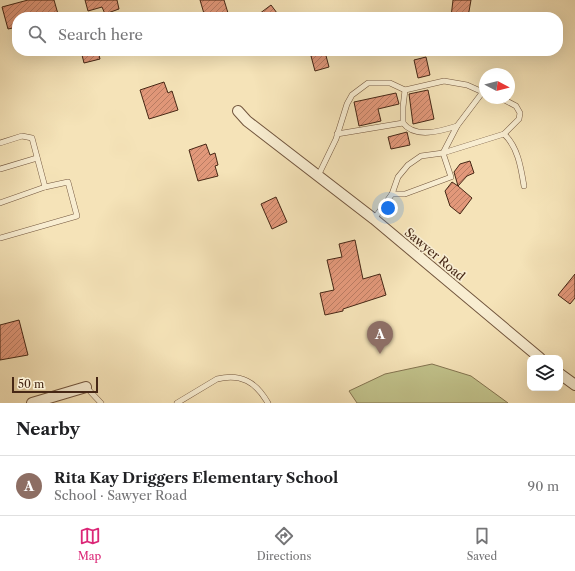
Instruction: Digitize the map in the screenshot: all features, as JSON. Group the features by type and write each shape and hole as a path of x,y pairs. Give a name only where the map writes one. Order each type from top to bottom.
{"street":[{"name":"Sawyer Road","path":"238,111 247,121 374,219 536,355"},
{"path":"563,376 575,385"},
{"path":"32,403 86,387"}],"lane":[{"path":"318,176 337,134 352,95 368,83 390,83 405,90 444,81 467,85 479,91"},
{"path":"405,90 403,123 407,129 416,132 441,131 457,126"},
{"path":"392,194 405,194 451,177 443,153 457,126 479,99"},
{"path":"374,219 392,194 398,177 408,165 421,156 443,153 504,134 519,119 520,112 516,106 512,104"},
{"path":"337,134 403,123"},
{"path":"504,134 510,140 515,150 521,166 524,186"},
{"path":"0,143 22,136 32,138 45,187"},
{"path":"0,169 37,158"},
{"path":"0,202 45,187 68,182 77,216 0,238"},
{"path":"177,403 217,379 224,377 236,377 252,382 268,403"},
{"path":"86,387 101,403"}],"green space":[{"path":"432,364 471,376 508,403 357,403 349,391 385,374"}],"building":[{"path":"28,0 54,0 57,12 12,12 12,28 8,29 2,7"},
{"path":"85,0 117,0 119,9 111,12 104,12 102,7 88,11"},
{"path":"200,0 224,0 228,12 204,12"},
{"path":"453,0 471,0 469,12 452,12"},
{"path":"271,5 276,12 262,12"},
{"path":"82,56 99,56 100,59 84,63"},
{"path":"311,56 326,56 329,67 315,71"},
{"path":"426,57 430,75 418,78 414,60"},
{"path":"164,82 168,93 172,91 178,110 149,119 140,90"},
{"path":"428,90 434,119 413,124 409,94"},
{"path":"396,93 399,104 378,109 381,121 359,126 354,102"},
{"path":"407,132 410,145 391,149 388,137"},
{"path":"206,144 210,155 215,153 218,165 215,166 218,176 198,181 189,150"},
{"path":"470,161 474,173 467,176 458,186 454,172 460,164"},
{"path":"452,182 472,198 460,214 450,206 445,191"},
{"path":"276,197 287,222 272,229 261,204"},
{"path":"355,240 363,279 380,274 386,295 343,309 343,311 325,315 320,293 334,290 327,260 342,257 339,244"},
{"path":"575,274 575,298 570,304 558,295"},
{"path":"19,320 28,355 0,360 0,325"}],"place":[{"name":"Rita Kay Driggers Elementary School","path":"380,354"}]}
